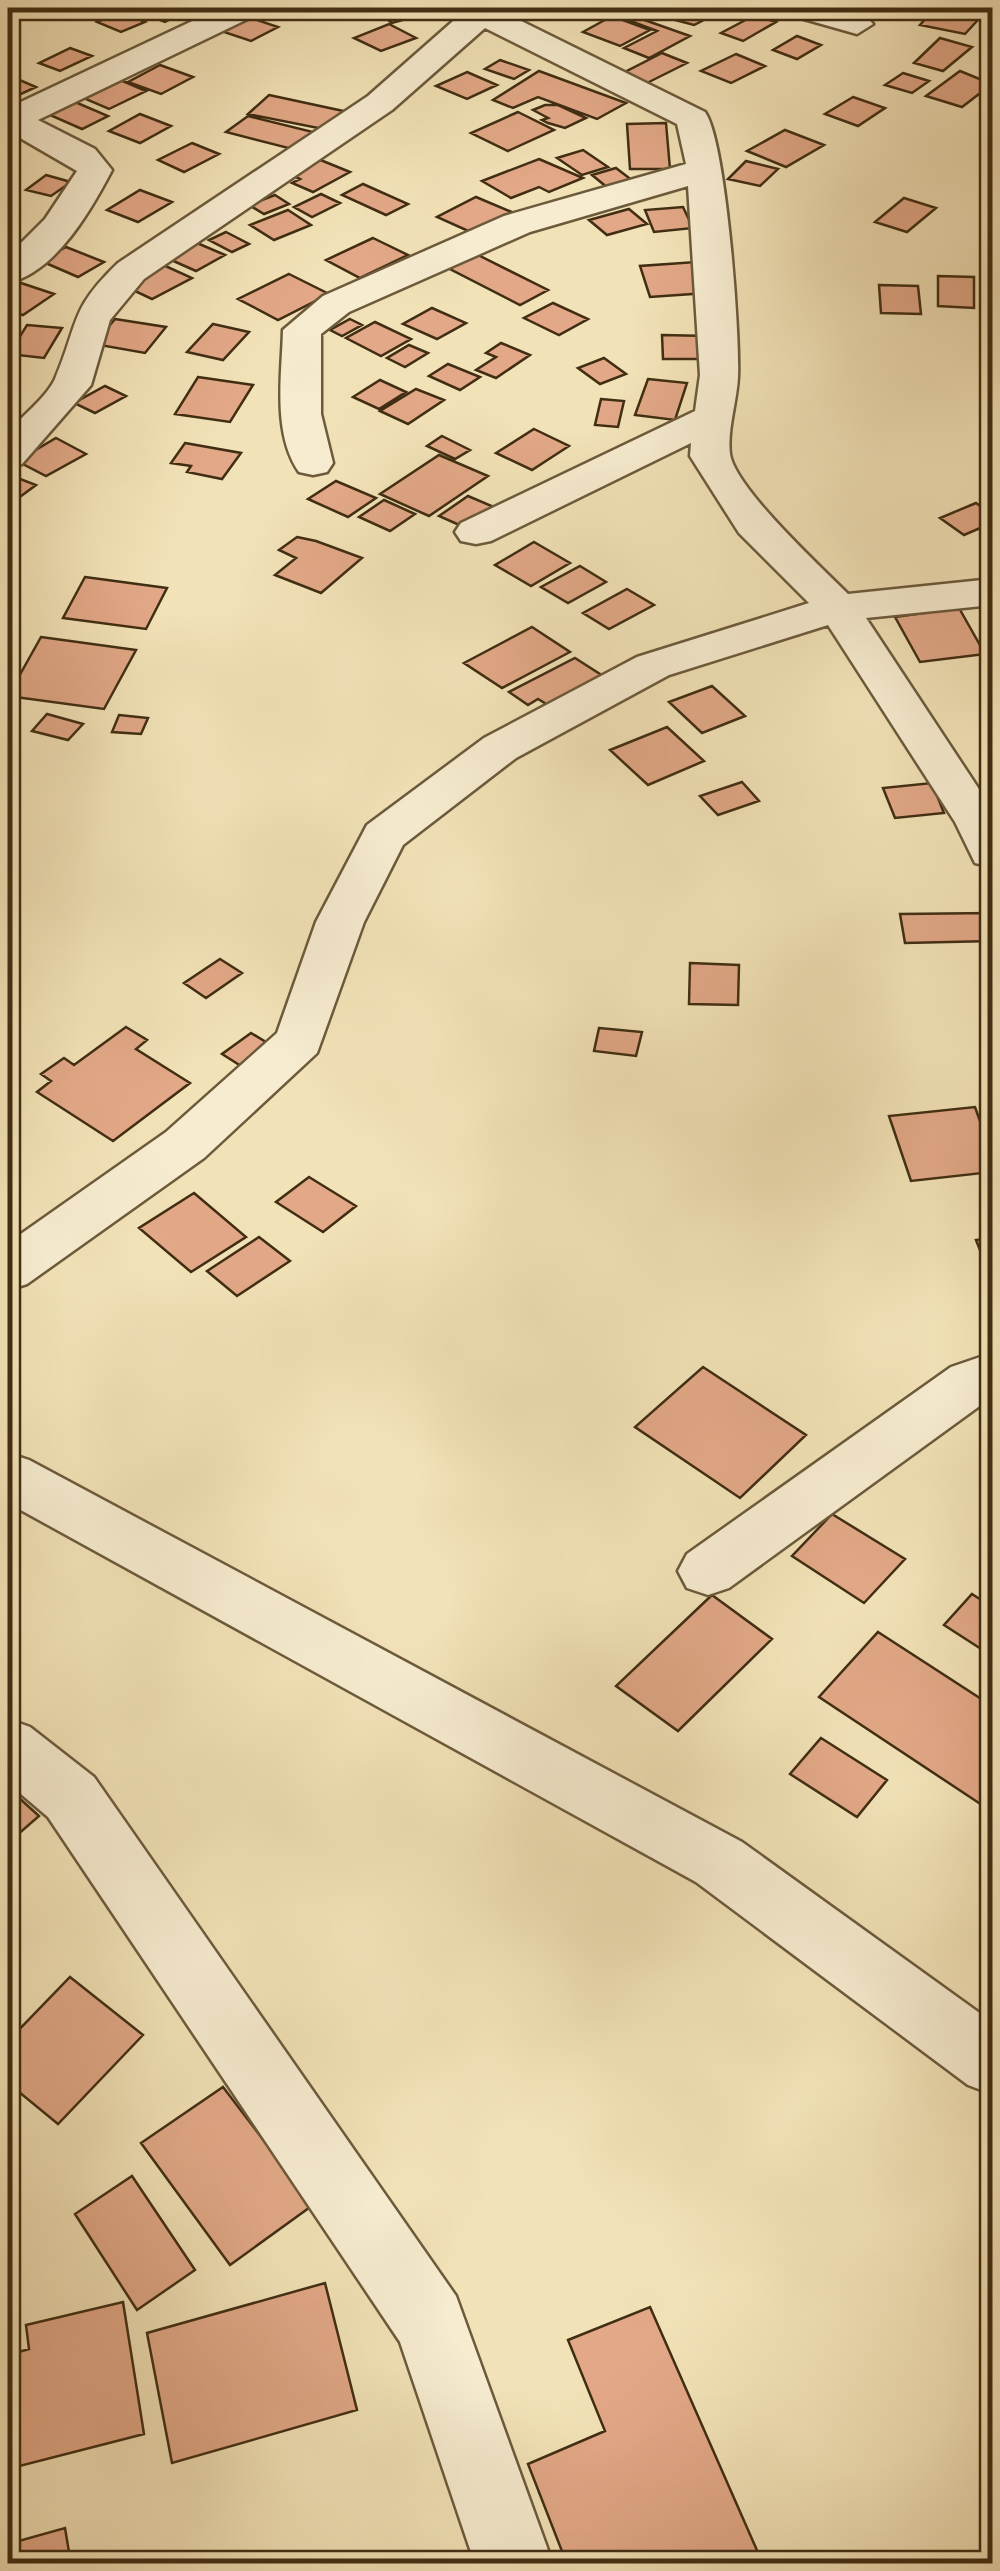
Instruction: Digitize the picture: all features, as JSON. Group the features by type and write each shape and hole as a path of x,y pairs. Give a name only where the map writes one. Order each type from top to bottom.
{"street":[{"path":"9,120 245,8"},
{"path":"801,8 857,24"},
{"path":"8,456 72,385 91,320 106,295 131,271 380,103 476,11 694,118 705,170 719,374 710,456 745,510 838,608 978,822 992,852"},
{"path":"8,272 23,264 86,189 95,170 84,156 9,120"},
{"path":"313,463 301,414 302,330 325,312 517,224 705,170"},
{"path":"476,532 714,417"},
{"path":"8,1270 184,1145 299,1040 340,922 384,836 500,748 653,666 838,608 992,592"},
{"path":"708,1571 971,1382 992,1375"},
{"path":"8,1476 719,1862 992,2062"},
{"path":"8,1746 71,1797 430,2322 514,2564"}],"building":[{"path":"128,8 187,8 190,9 165,22"},
{"path":"308,8 284,20 257,10"},
{"path":"447,8 392,23 374,10"},
{"path":"638,8 728,8 694,25 632,12"},
{"path":"935,8 986,11 965,34 920,25"},
{"path":"121,11 145,22 121,32 97,22"},
{"path":"619,11 690,36 649,58 624,48 657,31 612,14"},
{"path":"242,15 278,27 251,41 215,29"},
{"path":"755,15 776,22 743,41 721,33"},
{"path":"612,16 650,30 620,46 583,32"},
{"path":"389,24 416,38 381,51 354,38"},
{"path":"797,36 821,45 797,59 773,50"},
{"path":"940,38 972,47 943,71 914,63"},
{"path":"70,48 92,56 60,71 39,63"},
{"path":"662,53 687,63 647,83 623,73"},
{"path":"736,54 765,66 731,83 701,71"},
{"path":"500,60 529,70 514,79 485,69"},
{"path":"160,65 193,77 161,94 128,82"},
{"path":"539,71 626,103 597,119 538,97 513,108 493,100"},
{"path":"960,71 992,84 962,107 926,96"},
{"path":"467,72 497,85 467,99 436,86"},
{"path":"903,73 929,81 912,93 885,85"},
{"path":"8,75 36,87 8,100"},
{"path":"118,79 146,91 109,109 81,97"},
{"path":"269,95 348,112 328,130 248,114"},
{"path":"853,97 885,108 858,126 825,114"},
{"path":"68,99 108,116 82,129 43,112"},
{"path":"558,105 586,118 565,128 548,123 542,120 548,118 533,110"},
{"path":"518,112 554,130 508,151 471,133"},
{"path":"140,114 171,126 140,143 109,131"},
{"path":"248,116 317,133 296,150 226,132"},
{"path":"666,123 670,169 630,169 627,124"},
{"path":"785,130 824,145 786,167 747,151"},
{"path":"192,143 219,154 184,172 158,160"},
{"path":"583,150 608,167 582,175 557,158"},
{"path":"318,159 350,172 313,192 292,183 300,179 289,174"},
{"path":"539,159 583,178 549,192 539,187 511,198 482,181"},
{"path":"746,161 778,169 760,186 728,179"},
{"path":"616,168 633,181 608,188 592,175"},
{"path":"46,175 71,182 51,196 26,190"},
{"path":"363,184 408,204 386,215 342,195"},
{"path":"140,190 172,202 138,222 107,210"},
{"path":"321,194 340,203 312,217 294,207"},
{"path":"275,195 289,204 264,214 249,205"},
{"path":"476,197 514,213 475,234 437,217"},
{"path":"904,198 936,208 907,232 875,222"},
{"path":"683,207 693,228 654,232 645,210"},
{"path":"629,209 647,224 607,235 589,220"},
{"path":"288,210 311,225 274,240 250,225"},
{"path":"226,232 249,244 232,252 209,240"},
{"path":"373,238 408,255 360,278 326,260"},
{"path":"197,243 225,255 196,271 169,259"},
{"path":"66,247 104,262 78,277 41,261"},
{"path":"474,253 548,290 520,305 446,267"},
{"path":"696,262 706,293 650,297 640,266"},
{"path":"161,264 192,278 152,299 122,285"},
{"path":"289,274 329,294 278,320 238,299"},
{"path":"938,276 974,277 974,308 938,306"},
{"path":"18,282 54,294 23,315 8,310 8,289"},
{"path":"879,285 918,286 921,314 881,313"},
{"path":"553,303 588,319 559,335 524,318"},
{"path":"432,308 466,323 437,339 403,324"},
{"path":"115,319 166,327 145,353 94,344"},
{"path":"350,319 362,325 342,336 330,330"},
{"path":"375,322 411,339 381,356 346,338"},
{"path":"213,324 249,332 223,360 187,352"},
{"path":"27,325 62,328 44,358 9,354"},
{"path":"662,335 708,336 709,359 663,359"},
{"path":"501,343 530,355 496,378 476,370 496,357 486,353"},
{"path":"409,345 428,353 405,367 387,358"},
{"path":"604,358 626,374 600,384 578,368"},
{"path":"448,364 480,377 460,390 429,376"},
{"path":"198,377 253,385 230,422 175,414"},
{"path":"648,379 687,383 675,420 635,415"},
{"path":"380,380 406,392 379,409 353,397"},
{"path":"105,386 126,396 95,413 74,403"},
{"path":"416,389 444,400 408,424 380,411"},
{"path":"601,399 624,401 618,427 595,425"},
{"path":"534,429 569,446 532,470 496,453"},
{"path":"442,436 470,450 455,459 427,446"},
{"path":"56,438 86,454 46,476 17,461"},
{"path":"185,443 241,453 222,479 187,472 191,466 171,463"},
{"path":"439,455 488,476 429,516 380,494"},
{"path":"15,477 36,485 17,499 8,495 8,483"},
{"path":"336,481 376,498 348,517 308,499"},
{"path":"468,496 494,507 466,528 439,516"},
{"path":"384,500 415,514 390,531 359,517"},
{"path":"976,503 992,514 992,523 964,535 940,518"},
{"path":"297,537 362,558 321,593 275,575 296,558 279,550"},
{"path":"534,542 570,563 531,586 495,565"},
{"path":"580,566 606,582 568,603 541,587"},
{"path":"85,577 167,588 146,629 63,618"},
{"path":"627,589 654,605 609,629 583,613"},
{"path":"959,608 985,654 920,662 895,617"},
{"path":"532,627 570,652 502,688 464,663"},
{"path":"41,637 136,650 104,709 8,696"},
{"path":"575,658 603,676 548,705 538,699 528,705 509,692"},
{"path":"712,686 745,716 702,733 669,702"},
{"path":"47,714 83,724 68,740 32,731"},
{"path":"119,715 148,718 141,734 112,732"},
{"path":"667,727 704,761 648,785 610,750"},
{"path":"742,782 759,801 718,815 700,796"},
{"path":"932,783 944,813 895,818 883,788"},
{"path":"992,913 992,941 905,943 900,914"},
{"path":"220,959 242,973 206,998 184,983"},
{"path":"690,963 739,965 738,1005 689,1004"},
{"path":"126,1027 147,1040 136,1049 190,1083 113,1141 37,1092 51,1081 41,1074 64,1058 74,1065"},
{"path":"599,1028 642,1032 636,1056 594,1051"},
{"path":"251,1033 271,1045 241,1066 222,1054"},
{"path":"975,1107 992,1155 992,1172 911,1181 889,1116"},
{"path":"309,1177 356,1206 323,1232 276,1202"},
{"path":"194,1193 246,1237 191,1272 139,1228"},
{"path":"259,1237 290,1261 237,1296 207,1271"},
{"path":"992,1238 992,1280 976,1240"},
{"path":"703,1367 806,1435 740,1498 635,1427"},
{"path":"832,1514 905,1559 864,1603 792,1556"},
{"path":"972,1594 992,1607 992,1656 944,1625"},
{"path":"712,1595 772,1639 678,1731 616,1686"},
{"path":"878,1632 992,1706 991,1811 819,1697"},
{"path":"821,1738 887,1780 857,1817 790,1774"},
{"path":"8,1788 39,1816 8,1843"},
{"path":"70,1977 143,2035 58,2124 8,2083 8,2041"},
{"path":"223,2087 313,2205 230,2265 141,2143"},
{"path":"132,2176 195,2270 137,2310 75,2214"},
{"path":"325,2283 357,2410 172,2463 147,2333"},
{"path":"123,2302 144,2434 8,2469 8,2355 29,2349 26,2325"},
{"path":"650,2307 763,2564 567,2564 528,2464 605,2431 568,2340"},
{"path":"65,2528 71,2564 8,2564 8,2544"}]}
